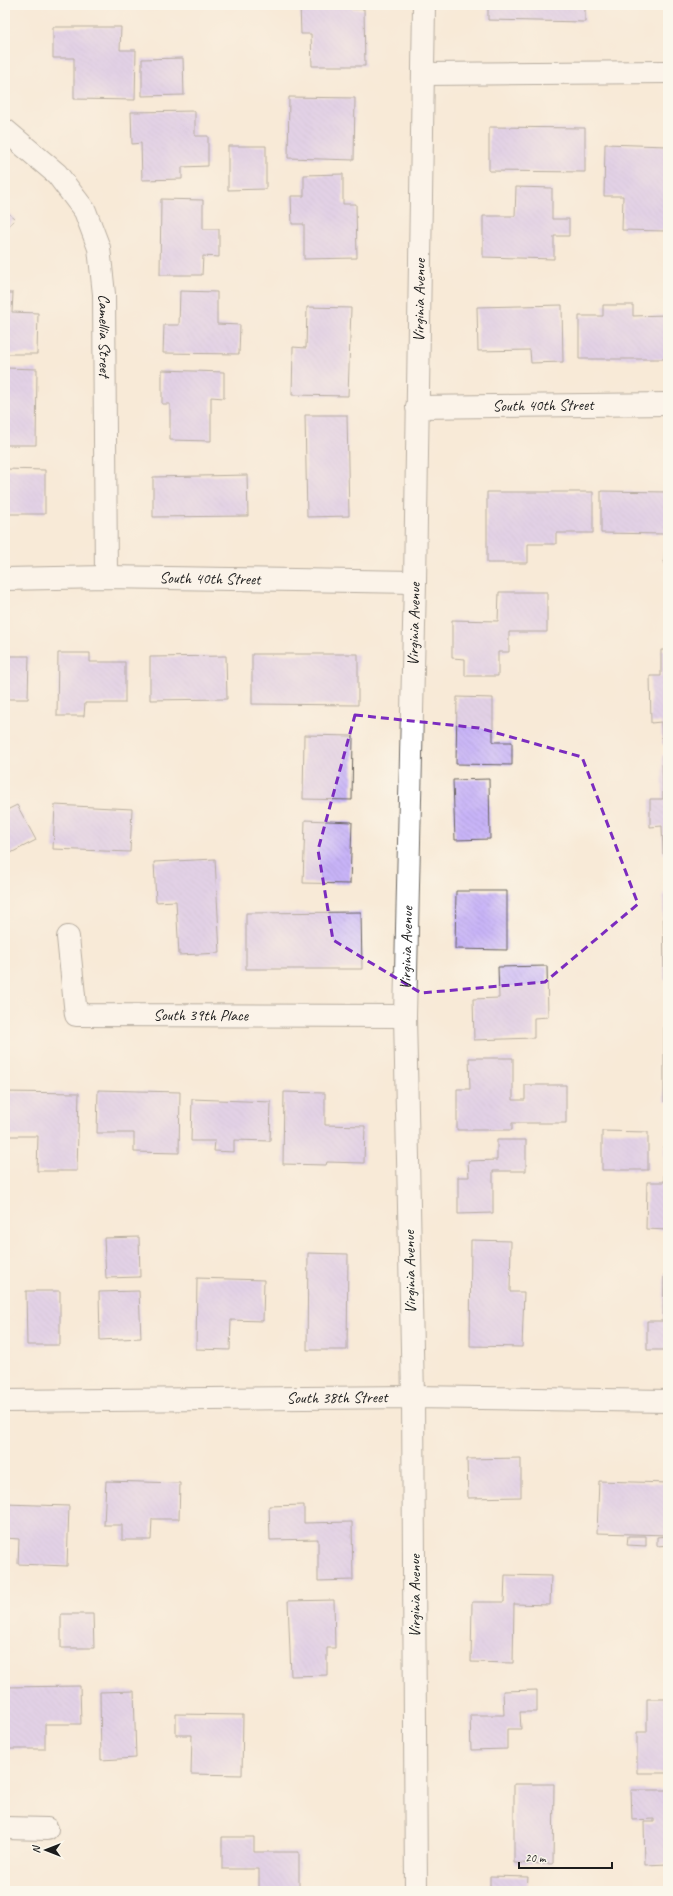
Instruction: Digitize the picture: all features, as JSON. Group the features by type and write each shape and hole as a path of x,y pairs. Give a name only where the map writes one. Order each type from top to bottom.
{"street":[{"name":"Virginia Avenue","path":"416,1891 413,1397 405,1016 415,582 424,5"},
{"path":"423,74 668,72"},
{"name":"Camellia Street","path":"5,130 57,174 85,212 99,248 104,294 106,577"},
{"name":"South 40th Street","path":"418,407 668,404"},
{"name":"South 40th Street","path":"5,579 106,577 415,582"},
{"name":"South 39th Place","path":"68,937 76,1015 405,1016"},
{"name":"South 38th Street","path":"5,1401 413,1397 668,1401"},
{"path":"5,1828 47,1829"}],"highlighted area":[{"path":"355,715 479,728 582,757 638,904 545,982 421,993 333,940 318,850"}],"building":[{"path":"300,5 352,5 352,9 364,9 365,66 312,66 311,34 301,34"},
{"path":"488,5 585,5 585,22 488,20"},
{"path":"53,27 121,27 120,50 136,50 135,100 74,99 74,58 53,58"},
{"path":"183,58 184,95 142,96 142,59"},
{"path":"289,97 355,98 354,160 288,158"},
{"path":"195,111 195,136 208,136 208,166 182,167 182,179 142,180 141,143 132,144 131,112"},
{"path":"489,127 585,128 585,172 489,171"},
{"path":"605,144 667,146 666,231 622,230 623,196 604,196"},
{"path":"228,146 266,146 266,189 228,190"},
{"path":"343,174 343,204 356,204 357,258 304,259 304,224 292,224 291,196 304,196 304,175"},
{"path":"516,187 552,188 552,219 569,219 569,236 554,236 554,259 483,257 483,216 515,216"},
{"path":"161,199 203,200 203,229 219,229 219,257 203,256 202,275 160,275"},
{"path":"5,210 15,219 5,230"},
{"path":"180,291 217,292 217,324 240,325 239,354 163,353 164,325 179,325"},
{"path":"5,293 13,293 12,312 38,313 37,354 5,354"},
{"path":"562,305 563,362 531,363 530,350 478,351 477,307"},
{"path":"603,305 633,305 633,316 666,315 666,359 579,359 579,316 603,316"},
{"path":"307,307 351,308 348,396 292,395 293,347 306,348"},
{"path":"5,368 37,369 36,445 5,445"},
{"path":"162,370 224,372 224,398 211,397 211,441 170,440 170,404 162,404"},
{"path":"305,415 347,415 349,516 307,517"},
{"path":"5,469 45,470 45,514 5,514"},
{"path":"247,475 248,516 153,517 153,477"},
{"path":"601,491 668,492 668,564 664,563 665,534 601,533"},
{"path":"487,492 593,492 593,533 556,533 556,544 528,544 528,563 487,563"},
{"path":"499,592 547,592 547,632 509,632 509,652 498,652 498,676 465,676 465,659 452,658 452,620 498,621"},
{"path":"661,650 668,650 668,744 662,744 661,722 651,723 650,676 661,676"},
{"path":"58,653 90,653 90,662 125,662 125,703 85,703 84,716 57,716"},
{"path":"252,654 358,654 358,705 252,704"},
{"path":"5,656 29,656 28,699 5,699"},
{"path":"226,656 227,699 150,700 150,657"},
{"path":"457,697 493,698 493,742 512,742 512,765 456,764"},
{"path":"304,735 353,736 352,800 303,799"},
{"path":"662,755 668,755 668,854 663,854 662,826 650,827 650,799 663,799"},
{"path":"489,779 490,839 455,840 453,780"},
{"path":"17,805 36,840 5,856 5,811"},
{"path":"55,805 132,809 130,852 53,849"},
{"path":"305,820 352,822 350,884 303,883"},
{"path":"215,859 220,953 179,955 176,901 156,902 154,862"},
{"path":"456,891 507,891 507,950 455,949"},
{"path":"663,893 668,893 668,980 664,980"},
{"path":"361,912 362,969 246,969 246,913"},
{"path":"547,966 548,1017 534,1018 534,1038 474,1040 473,999 499,998 498,967"},
{"path":"664,1025 668,1025 668,1102 664,1102"},
{"path":"469,1058 513,1058 513,1100 525,1100 525,1085 566,1085 566,1123 512,1123 512,1130 457,1130 457,1089 470,1089"},
{"path":"98,1090 180,1092 179,1153 134,1152 134,1133 97,1133"},
{"path":"5,1092 79,1093 77,1171 37,1171 38,1136 5,1136"},
{"path":"284,1092 325,1093 325,1125 365,1126 364,1163 327,1162 326,1165 283,1164"},
{"path":"192,1099 271,1102 270,1141 234,1140 234,1152 214,1151 215,1141 191,1141"},
{"path":"602,1131 648,1132 648,1170 602,1170"},
{"path":"497,1140 526,1140 526,1171 493,1171 493,1213 458,1214 458,1177 469,1177 468,1161 497,1160"},
{"path":"664,1146 668,1146 668,1230 646,1229 647,1182 664,1182"},
{"path":"139,1237 140,1277 106,1278 104,1238"},
{"path":"471,1240 511,1241 510,1292 524,1292 522,1347 470,1346"},
{"path":"308,1253 348,1254 347,1350 307,1350"},
{"path":"664,1274 668,1274 668,1350 647,1350 647,1321 663,1321"},
{"path":"197,1278 264,1280 263,1321 231,1320 230,1350 196,1349"},
{"path":"26,1291 60,1291 60,1345 27,1345"},
{"path":"139,1291 141,1338 100,1340 99,1292"},
{"path":"521,1458 521,1497 468,1498 467,1459"},
{"path":"106,1481 180,1483 179,1519 152,1519 151,1540 122,1540 122,1525 104,1525"},
{"path":"599,1481 668,1483 668,1535 597,1533"},
{"path":"5,1504 69,1506 67,1566 18,1564 19,1539 5,1538"},
{"path":"304,1505 304,1523 352,1522 353,1580 318,1581 318,1539 270,1540 269,1506"},
{"path":"628,1536 646,1536 646,1546 627,1545"},
{"path":"668,1536 668,1545 657,1546 657,1537"},
{"path":"505,1575 551,1576 550,1605 514,1604 513,1663 471,1662 472,1602 504,1602"},
{"path":"334,1600 335,1648 327,1648 327,1675 291,1676 288,1601"},
{"path":"61,1614 93,1614 94,1648 61,1648"},
{"path":"80,1686 81,1724 45,1724 45,1749 5,1749 5,1687"},
{"path":"537,1690 537,1712 520,1712 521,1729 507,1729 507,1749 471,1750 470,1715 504,1715 503,1691"},
{"path":"134,1691 136,1758 101,1760 100,1692"},
{"path":"647,1699 668,1699 668,1773 637,1773 637,1732 647,1732"},
{"path":"176,1714 243,1715 242,1775 191,1774 192,1735 176,1735"},
{"path":"514,1784 554,1784 553,1864 514,1863"},
{"path":"631,1790 668,1790 668,1864 645,1865 644,1822 654,1822 654,1819 632,1820"},
{"path":"222,1837 254,1837 254,1852 299,1852 299,1891 259,1891 259,1869 222,1869"},
{"path":"490,1876 528,1877 527,1891 490,1891"}]}
